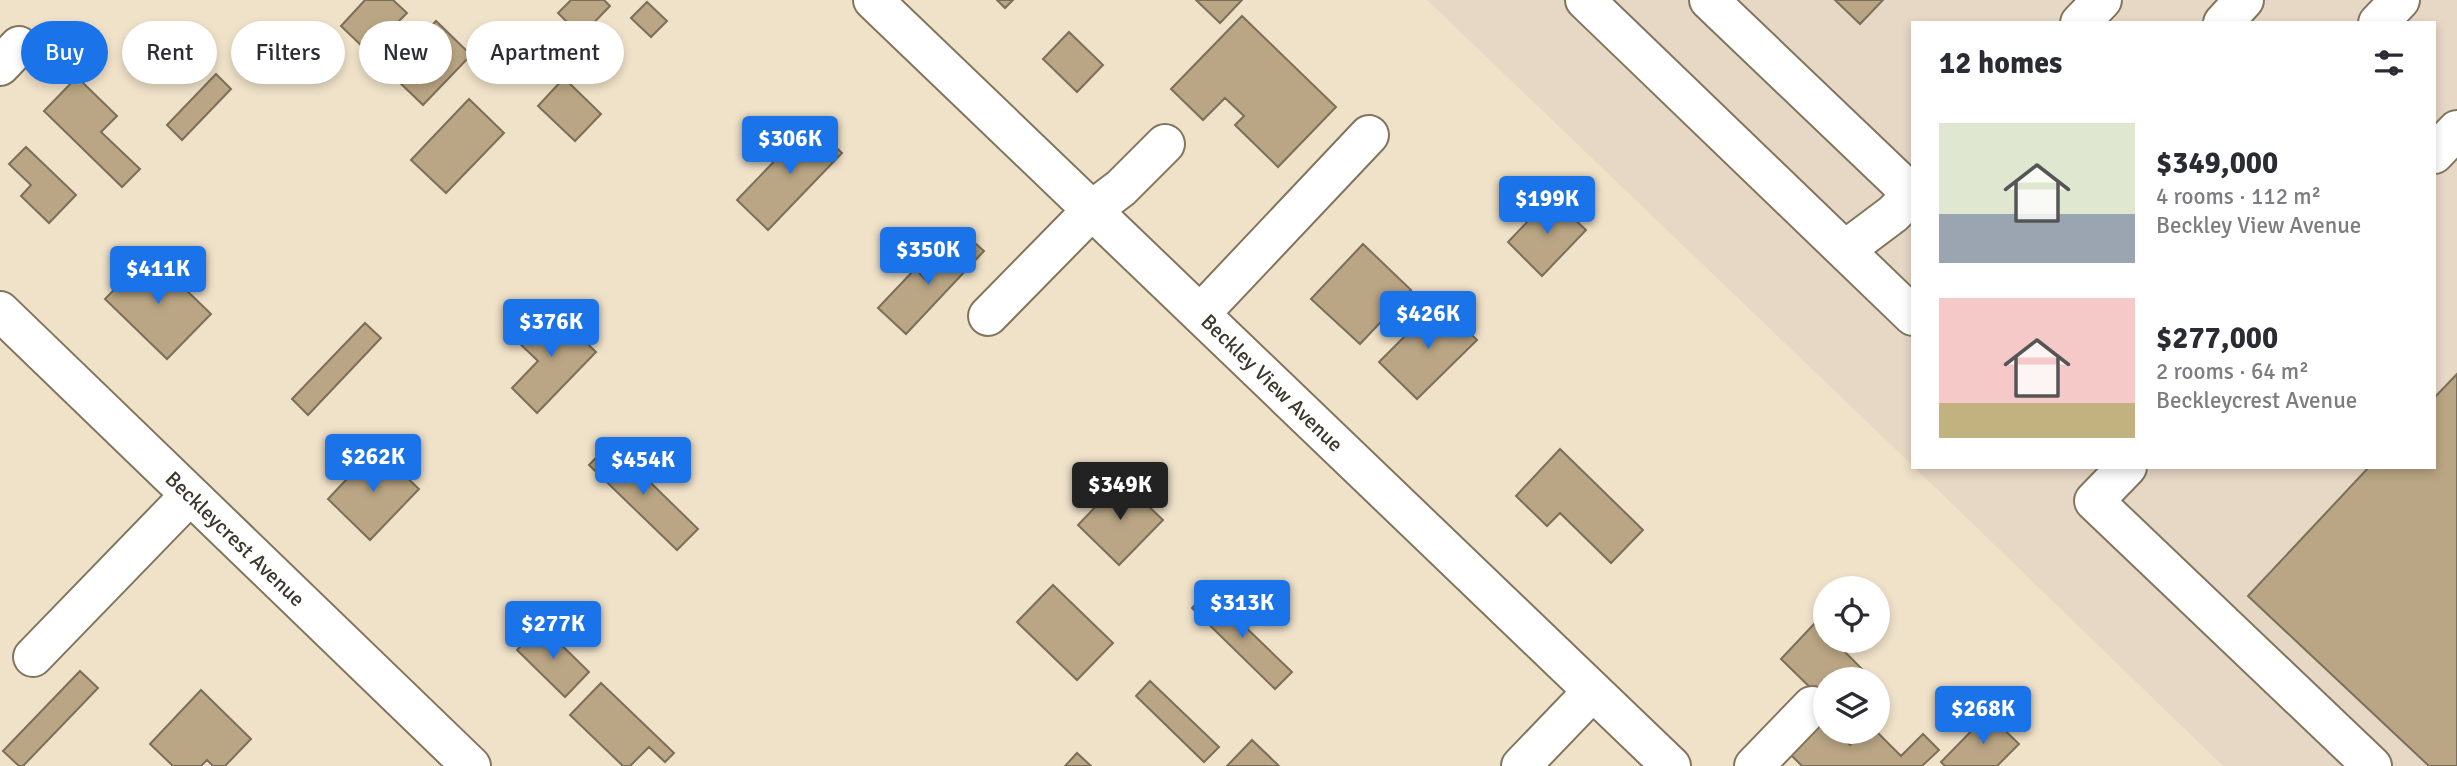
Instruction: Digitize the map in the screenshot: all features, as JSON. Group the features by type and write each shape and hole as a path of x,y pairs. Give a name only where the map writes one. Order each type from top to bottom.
{"street":[{"name":"Beckley View Avenue","path":"873,0 1671,766"},
{"path":"1586,0 1911,314"},
{"path":"1709,0 1911,193"},
{"path":"2082,21 2102,0"},
{"path":"2224,21 2244,0"},
{"path":"2380,21 2400,0"},
{"path":"2436,152 2457,130"},
{"path":"1200,314 1369,135"},
{"path":"988,316 1092,210 1121,188 1164,144"},
{"path":"1845,250 1894,214 1911,197"},
{"name":"Beckleycrest Avenue","path":"0,311 471,766"},
{"path":"2125,469 2094,500 2372,766"},
{"path":"33,657 190,495"},
{"path":"1521,766 1593,691"},
{"path":"1754,766 1812,706"}],"shaded area":[{"path":"1427,0 2457,0 2457,766 2223,766 1916,469 2436,469 2436,21 1911,21 1911,464"}],"building":[{"path":"365,0 393,0 407,13 399,21 359,21 359,43 345,30 345,22"},
{"path":"571,0 604,0 610,6 596,21 566,21 558,13"},
{"path":"997,0 1013,0 1005,8"},
{"path":"1196,0 1242,0 1220,23"},
{"path":"1835,0 1883,0 1860,24"},
{"path":"647,2 667,21 651,37 631,18"},
{"path":"1242,16 1336,107 1278,167 1235,125 1244,116 1225,98 1203,120 1171,89"},
{"path":"1069,32 1103,65 1077,92 1043,59"},
{"path":"452,37 466,50 466,60 452,75"},
{"path":"217,75 231,89 182,140 167,125 206,84 217,84"},
{"path":"70,84 84,84 117,116 101,132 140,169 122,187 44,111"},
{"path":"401,84 443,84 423,105"},
{"path":"558,84 570,84 601,114 575,141 538,106"},
{"path":"469,99 504,133 446,193 411,160"},
{"path":"811,123 842,153 768,230 737,200"},
{"path":"26,147 76,195 49,223 21,196 31,185 9,164"},
{"path":"1551,197 1586,230 1542,276 1508,242"},
{"path":"967,236 984,251 906,334 878,308 915,269 926,280"},
{"path":"1363,244 1411,290 1360,344 1311,299"},
{"path":"149,254 211,314 167,359 105,299"},
{"path":"1439,302 1477,340 1417,399 1379,362"},
{"path":"550,308 596,352 537,413 512,388 538,361 518,342"},
{"path":"365,323 381,338 308,415 292,399"},
{"path":"2457,374 2457,766 2429,766 2248,596 2367,469 2436,469 2436,396"},
{"path":"610,443 698,529 677,550 589,465"},
{"path":"376,448 419,489 370,540 328,499"},
{"path":"1560,449 1643,530 1611,563 1560,513 1547,526 1516,496"},
{"path":"1121,480 1163,520 1119,565 1078,525"},
{"path":"1053,585 1113,643 1077,680 1017,622"},
{"path":"1208,591 1292,672 1275,689 1192,608"},
{"path":"541,625 589,672 565,697 517,650"},
{"path":"1813,625 1813,653 1846,653 1860,667 1813,667 1813,690 1781,659"},
{"path":"80,671 98,688 23,766 19,766 3,751"},
{"path":"1150,681 1219,747 1204,762 1136,696"},
{"path":"601,683 674,753 665,762 649,747 630,766 623,766 570,715"},
{"path":"201,690 251,739 225,766 213,766 207,760 201,766 173,766 150,744"},
{"path":"1988,714 2019,744 1997,766 1945,766 1941,762"},
{"path":"1813,728 1813,744 1889,744 1901,756 1923,734 1939,750 1922,766 1802,766 1785,749"},
{"path":"1252,740 1279,766 1227,766"},
{"path":"1077,753 1091,766 1065,766"}]}
